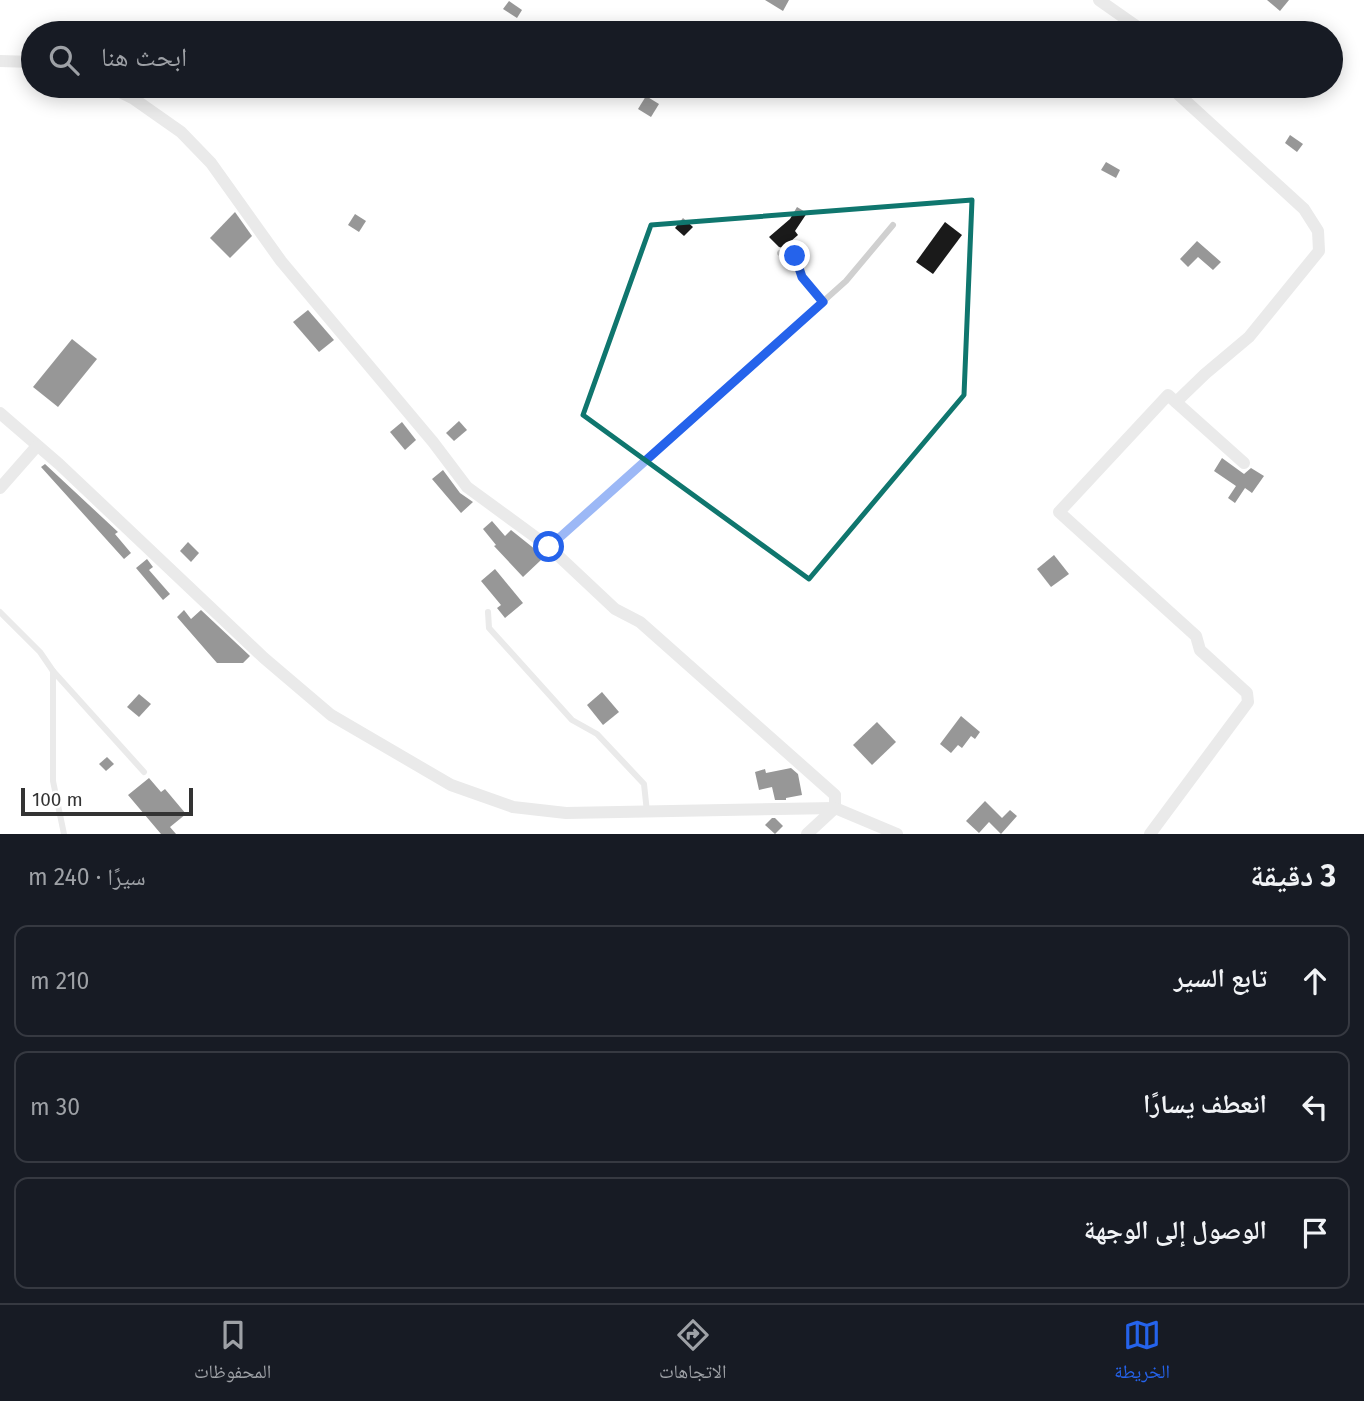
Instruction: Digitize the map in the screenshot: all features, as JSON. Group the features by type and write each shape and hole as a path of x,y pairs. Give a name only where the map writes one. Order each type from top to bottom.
{"street":[{"path":"1099,0 1129,21"},
{"path":"0,61 21,62"},
{"path":"132,98 181,132 211,163 281,261 467,487 549,547 615,609 640,622 835,794 835,808 807,834"},
{"path":"1176,402 1205,373 1249,337 1319,251 1318,231 1304,209 1182,98"},
{"path":"1150,834 1248,702 1247,693 1200,650 1196,636 1059,512 1168,395 1244,463"},
{"path":"0,413 264,658 331,715 452,785 513,807 566,813 835,808 897,834"},
{"path":"0,488 37,446"}],"lane":[{"path":"549,547 846,281 892,225"},
{"path":"780,253 795,256 802,277 823,302"},
{"path":"0,612 40,652 53,671 144,772"},
{"path":"488,612 489,628 572,720 597,734 643,784 647,812"},
{"path":"53,671 53,781 64,834"}],"highlighted area":[{"path":"972,200 964,395 809,579 583,415 651,225"}],"building":[{"path":"765,0 789,0 783,11"},
{"path":"1267,0 1289,0 1280,11"},
{"path":"509,1 522,10 517,18 503,9"},
{"path":"645,98 659,104 651,117 638,109"},
{"path":"1290,135 1303,144 1297,152 1285,143"},
{"path":"1106,162 1120,170 1116,178 1101,170"},
{"path":"797,207 807,213 795,231 798,235 783,248 779,247 769,237 790,219"},
{"path":"235,212 252,236 230,258 210,238"},
{"path":"355,214 366,221 359,232 348,225"},
{"path":"683,218 693,227 684,236 675,228"},
{"path":"945,222 962,235 933,274 916,262"},
{"path":"1197,241 1221,262 1213,270 1198,257 1188,267 1180,259"},
{"path":"308,310 334,340 319,352 293,322"},
{"path":"72,339 97,359 58,407 33,387"},
{"path":"459,421 467,430 454,441 446,433"},
{"path":"402,422 416,440 405,450 390,432"},
{"path":"1222,458 1244,474 1251,468 1264,476 1252,493 1245,488 1235,503 1228,498 1236,486 1214,471"},
{"path":"45,464 118,532 115,534 131,553 124,559 41,467"},
{"path":"443,470 460,493 473,502 461,513 432,479"},
{"path":"492,521 505,536 511,530 541,554 538,557 541,560 523,577 494,546 496,545 483,529"},
{"path":"188,542 199,553 191,562 180,551"},
{"path":"1054,555 1069,574 1051,587 1037,569"},
{"path":"147,559 153,567 149,570 170,594 163,600 136,568"},
{"path":"495,569 523,603 505,618 497,608 501,605 481,581"},
{"path":"184,610 191,619 201,610 250,656 243,663 217,663 177,617"},
{"path":"602,692 619,712 603,725 587,705"},
{"path":"139,694 151,704 139,717 127,707"},
{"path":"961,716 980,732 975,739 971,736 962,748 958,745 951,753 940,744"},
{"path":"877,722 896,742 872,765 853,745"},
{"path":"107,757 114,764 106,771 99,764"},
{"path":"791,768 798,774 802,795 775,800 772,787 759,790 755,772 765,769 766,773"},
{"path":"149,778 161,792 165,789 186,814 170,827 176,834 161,834 128,795"},
{"path":"985,801 1002,818 1010,810 1017,816 1001,834 989,822 979,833 966,821"},
{"path":"772,818 783,826 775,834 765,825"}],"route":[{"path":"549,547 823,302 802,277 795,256"}]}
